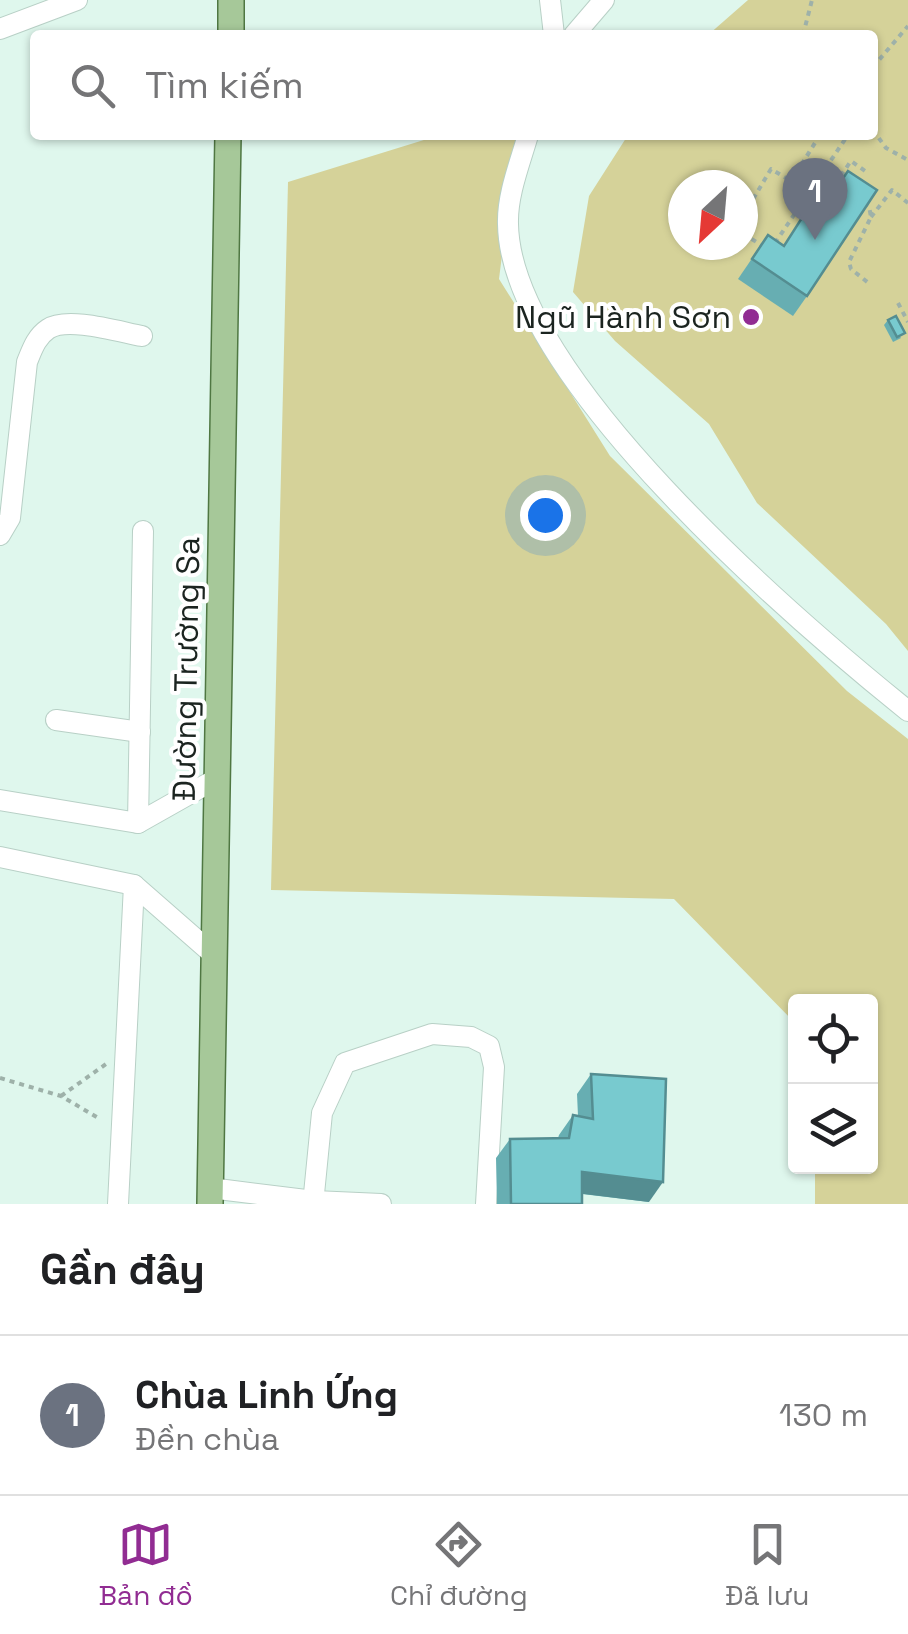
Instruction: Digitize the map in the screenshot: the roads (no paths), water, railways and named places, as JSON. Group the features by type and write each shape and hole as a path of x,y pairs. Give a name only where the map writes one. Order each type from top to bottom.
{"main road":[{"path":"231,30 234,1"},
{"name":"Đường Trường Sa","path":"210,1196 228,140"}],"lane":[{"path":"0,29 77,0"},
{"path":"550,0 553,30"},
{"path":"578,30 604,0"},
{"path":"527,140 508,224 516,273 556,358 622,442 694,516 824,643 908,710"},
{"path":"0,535 10,518 27,362 36,342 49,328 64,324 142,336"},
{"path":"138,823 144,532"},
{"path":"56,720 140,732"},
{"path":"0,800 138,823 216,778"},
{"path":"0,857 134,886 214,955"},
{"path":"118,1204 134,886"},
{"path":"313,1202 322,1113 345,1063 432,1034 472,1036 489,1046 494,1068 486,1204"},
{"path":"210,1196 381,1204"}],"place":[{"name":"Chùa Linh Ứng","path":"815,240"},
{"name":"Ngũ Hành Sơn","path":"751,317"}]}
